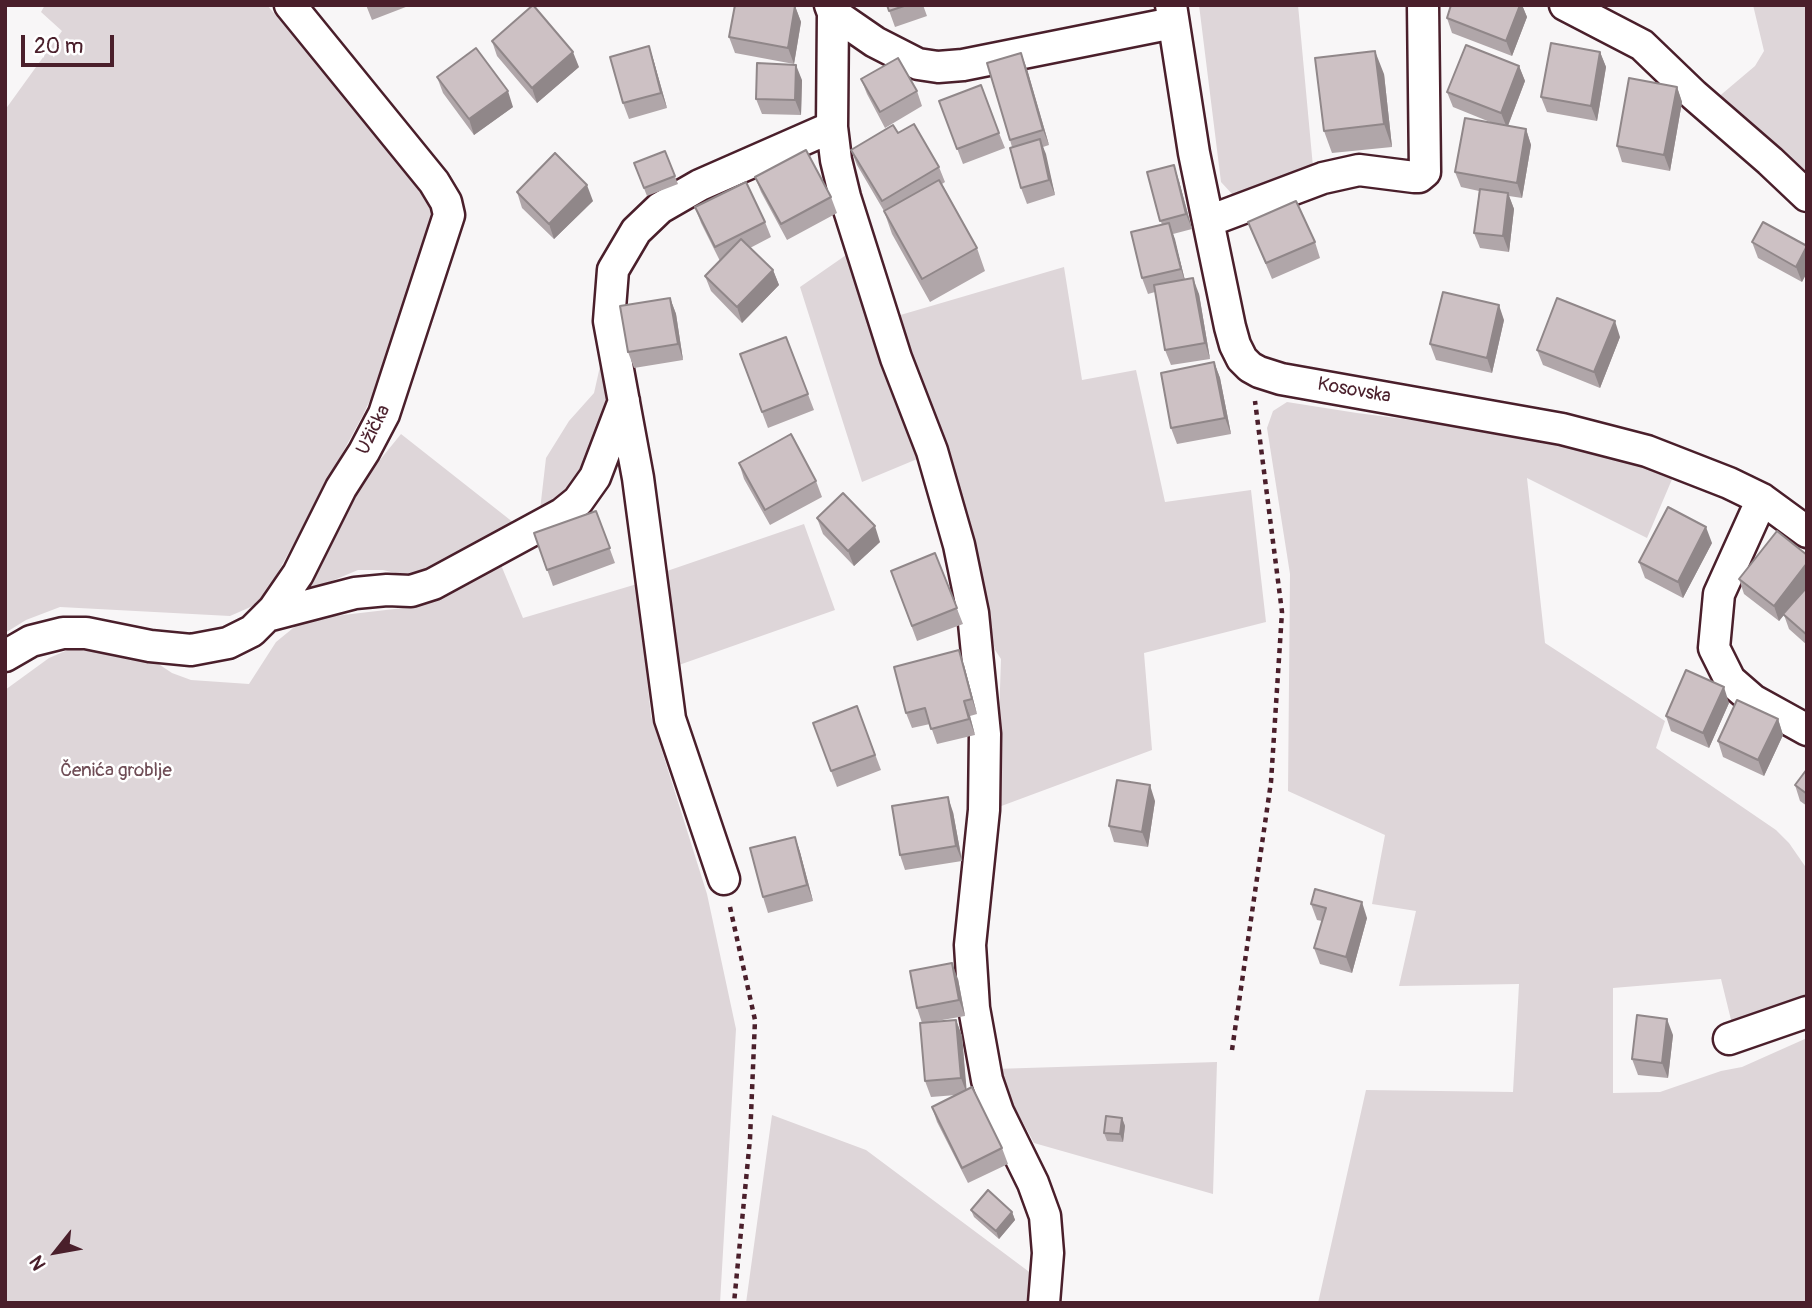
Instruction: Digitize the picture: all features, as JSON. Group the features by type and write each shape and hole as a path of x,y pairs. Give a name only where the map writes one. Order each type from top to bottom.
{"street":[{"name":"Užička","path":"5,656 31,641 63,632 86,633 174,649 209,648 252,631 267,617 298,574 341,488 384,414 449,215 446,202 434,181 383,122 290,5"},
{"path":"1209,221 1322,178 1359,170 1414,177 1425,172 1423,5"},
{"path":"1565,5 1642,45 1807,196"},
{"path":"831,9 875,42 918,64 938,67 963,65 1172,14 1194,153 1230,327 1242,359 1250,367"},
{"path":"831,9 832,127 835,160 896,358 932,451 959,545 973,613 985,734 984,810 970,945 974,1008 987,1080 998,1112 1033,1183 1045,1216 1048,1253 1044,1303"},
{"path":"724,879 670,719 638,478 609,321 609,294 613,270 636,230 660,208 699,185 832,127"},
{"name":"Kosovska","path":"1250,367 1281,379 1562,429 1647,451 1762,499 1807,532"},
{"path":"267,617 355,593 387,590 411,592 433,584 562,514 578,500 595,477 624,401"},
{"path":"1762,499 1719,594 1714,649 1730,680 1753,700 1807,730"},
{"path":"1729,1039 1807,1012"}],"path":[{"path":"1232,1050 1271,782 1282,611 1250,367"},
{"path":"724,879 755,1020 750,1139 734,1303"}],"green space":[{"path":"45,5 267,5 325,73 424,197 434,214 395,347 363,415 262,602 230,616 60,607 26,620 5,633 5,110 62,31 41,12"},
{"path":"1199,5 1298,5 1313,167 1233,195 1221,182"},
{"path":"1753,5 1807,5 1807,178 1716,99 1755,66 1764,51"},
{"path":"849,253 922,457 862,482 800,287"},
{"path":"1064,267 1082,380 1136,370 1165,502 1251,490 1266,622 1144,653 1152,750 996,808 1001,659 995,650 963,513 897,316"},
{"path":"601,362 610,401 591,467 563,498 540,510 546,458 569,421 594,393"},
{"path":"1287,402 1520,434 1585,448 1673,477 1647,538 1527,478 1545,643 1665,721 1656,748 1776,830 1789,843 1807,869 1807,1002 1733,1028 1721,979 1613,988 1613,1093 1660,1092 1721,1071 1742,1067 1807,1038 1807,1303 1318,1303 1366,1090 1513,1092 1519,984 1399,986 1416,911 1372,904 1385,835 1288,791 1290,574 1267,428 1273,411"},
{"path":"401,434 514,523 432,574 408,576 383,570 358,570 308,591 342,517 362,482"},
{"path":"804,524 835,610 676,666 667,571"},
{"name":"Čenića groblje","path":"501,565 523,618 637,584 651,716 707,894 736,1029 720,1303 5,1303 5,690 49,658 70,649 148,657 172,673 191,680 249,684 276,642 298,624 326,617 420,606"},
{"path":"1217,1062 1213,1194 1034,1143 994,1069"},
{"path":"772,1115 866,1150 1032,1274 1029,1303 746,1303"}],"building":[{"path":"533,5 573,52 532,88 492,41"},
{"path":"735,5 795,6 788,48 729,37"},
{"path":"887,5 907,5 889,11"},
{"path":"1451,5 1520,5 1506,41 1447,18"},
{"path":"1551,43 1600,52 1591,106 1541,97"},
{"path":"1466,45 1519,66 1501,113 1447,92"},
{"path":"649,46 661,93 623,103 610,57"},
{"path":"476,48 508,91 469,119 437,77"},
{"path":"1375,51 1384,124 1324,131 1315,58"},
{"path":"1021,53 1043,130 1010,140 987,63"},
{"path":"898,58 917,91 880,112 861,79"},
{"path":"757,63 796,65 795,100 756,99"},
{"path":"1629,78 1677,87 1664,155 1617,146"},
{"path":"981,85 999,133 957,149 939,101"},
{"path":"1465,118 1526,129 1517,183 1455,172"},
{"path":"914,124 939,167 882,201 851,150 893,125 898,133"},
{"path":"1040,139 1049,180 1021,188 1010,148"},
{"path":"806,150 831,197 781,224 755,177"},
{"path":"665,151 675,176 644,188 634,163"},
{"path":"555,153 587,185 549,224 517,192"},
{"path":"1174,165 1186,214 1160,221 1147,172"},
{"path":"939,180 977,248 922,279 884,211"},
{"path":"746,182 765,222 715,247 695,207"},
{"path":"1480,189 1508,193 1503,236 1474,233"},
{"path":"1296,201 1315,242 1266,263 1248,222"},
{"path":"1763,222 1807,246 1796,267 1752,242"},
{"path":"1169,223 1181,269 1142,278 1131,232"},
{"path":"741,239 773,270 737,307 705,276"},
{"path":"1193,278 1205,343 1165,350 1154,285"},
{"path":"1443,292 1499,305 1487,358 1430,344"},
{"path":"670,298 678,344 628,352 620,306"},
{"path":"1557,298 1615,321 1594,372 1537,350"},
{"path":"786,337 808,394 762,412 740,354"},
{"path":"1214,362 1225,418 1171,428 1161,373"},
{"path":"791,434 816,481 765,510 739,463"},
{"path":"843,493 875,526 848,551 817,518"},
{"path":"1668,507 1706,527 1678,582 1639,562"},
{"path":"596,511 610,548 547,570 534,533"},
{"path":"1777,531 1807,555 1807,563 1774,606 1739,579"},
{"path":"935,553 957,608 912,626 891,571"},
{"path":"1807,587 1807,635 1783,614"},
{"path":"959,650 972,699 964,701 969,719 931,729 925,708 906,713 894,667"},
{"path":"1686,670 1724,687 1703,733 1666,716"},
{"path":"1737,700 1778,719 1758,760 1718,741"},
{"path":"857,706 875,755 831,771 813,723"},
{"path":"1807,769 1807,794 1795,785"},
{"path":"1117,780 1150,785 1142,832 1109,826"},
{"path":"948,797 956,846 900,855 892,806"},
{"path":"795,837 807,885 763,897 750,848"},
{"path":"1315,889 1362,902 1346,957 1314,948 1326,908 1311,904"},
{"path":"952,963 959,1000 917,1008 910,971"},
{"path":"1637,1015 1667,1019 1662,1063 1632,1059"},
{"path":"956,1020 961,1078 925,1081 920,1023"},
{"path":"972,1087 1002,1148 962,1168 932,1107"},
{"path":"1106,1116 1122,1118 1120,1134 1104,1133"},
{"path":"988,1190 1012,1212 996,1231 971,1210"}]}
